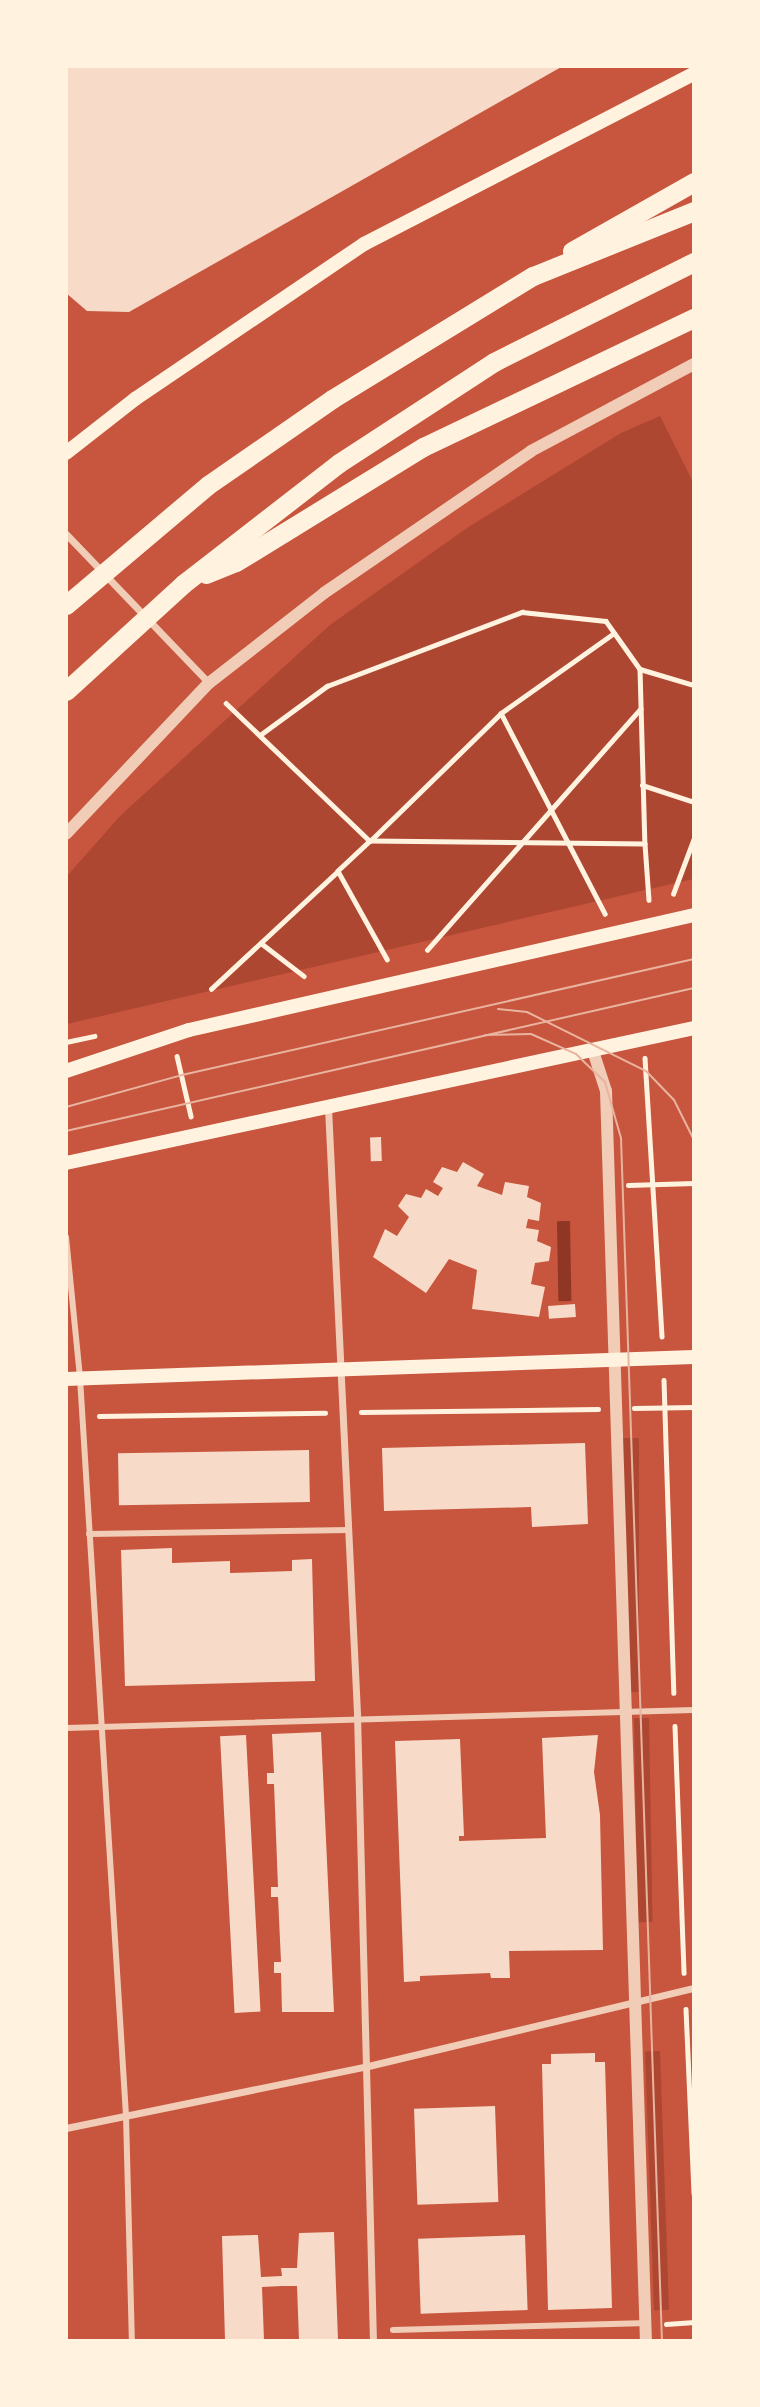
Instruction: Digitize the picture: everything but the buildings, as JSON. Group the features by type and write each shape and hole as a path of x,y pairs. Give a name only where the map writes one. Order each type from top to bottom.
{"highway":[{"path":"66,605 208,485 332,399 599,233 694,182"},
{"path":"533,276 694,211"},
{"path":"66,691 183,584 339,464 494,362 694,262"},
{"path":"183,584 236,562 423,447 694,318"}],"main road":[{"path":"66,453 135,399 364,244 694,74"},
{"path":"66,1071 189,1030 694,915"},
{"path":"66,1163 694,1028"},
{"path":"73,1378 694,1357"}],"street":[{"path":"66,834 209,683 427,519 531,451 694,364"},
{"path":"66,534 209,683"},
{"path":"593,1051 606,1091 619,1408 634,2003 646,2340"},
{"path":"328,1105 337,1367 343,1413 356,1719 373,2340"},
{"path":"66,1237 73,1378 82,1416 126,2116 132,2340"},
{"path":"89,1534 349,1530"},
{"path":"66,1728 626,1709 694,1710"},
{"path":"66,2128 364,2067 689,1989"},
{"path":"393,2330 639,2323"}],"path":[{"path":"260,735 327,686 522,612 606,621 640,669 642,785 649,900"},
{"path":"211,989 370,841 501,713 614,633"},
{"path":"640,669 694,685"},
{"path":"226,702 370,841 645,844"},
{"path":"427,950 641,708"},
{"path":"501,713 601,911"},
{"path":"642,785 694,802"},
{"path":"673,894 694,838"},
{"path":"338,871 387,958"},
{"path":"261,943 304,976"},
{"path":"644,1051 655,1184 665,1408 675,1710 689,1989 694,2194"},
{"path":"177,1056 191,1119"},
{"path":"609,1186 694,1183"},
{"path":"82,1416 694,1408"},
{"path":"661,2324 694,2322"}],"shaded area":[{"path":"660,416 693,482 693,879 67,1024 67,876 121,815 330,625 467,528 621,433"},
{"path":"557,1221 570,1221 571,1301 558,1301"},
{"path":"623,1438 639,1438 639,1692 623,1692"},
{"path":"634,1718 649,1718 653,1922 638,1922"},
{"path":"660,2051 669,2310 654,2310 645,2052"}],"tram line":[{"path":"66,1107 182,1075 694,959"},
{"path":"66,1131 694,988"},
{"path":"498,1009 527,1012 646,1071 674,1100 694,1140"},
{"path":"485,1035 531,1034 576,1054 605,1082 621,1138 662,2340"}]}
